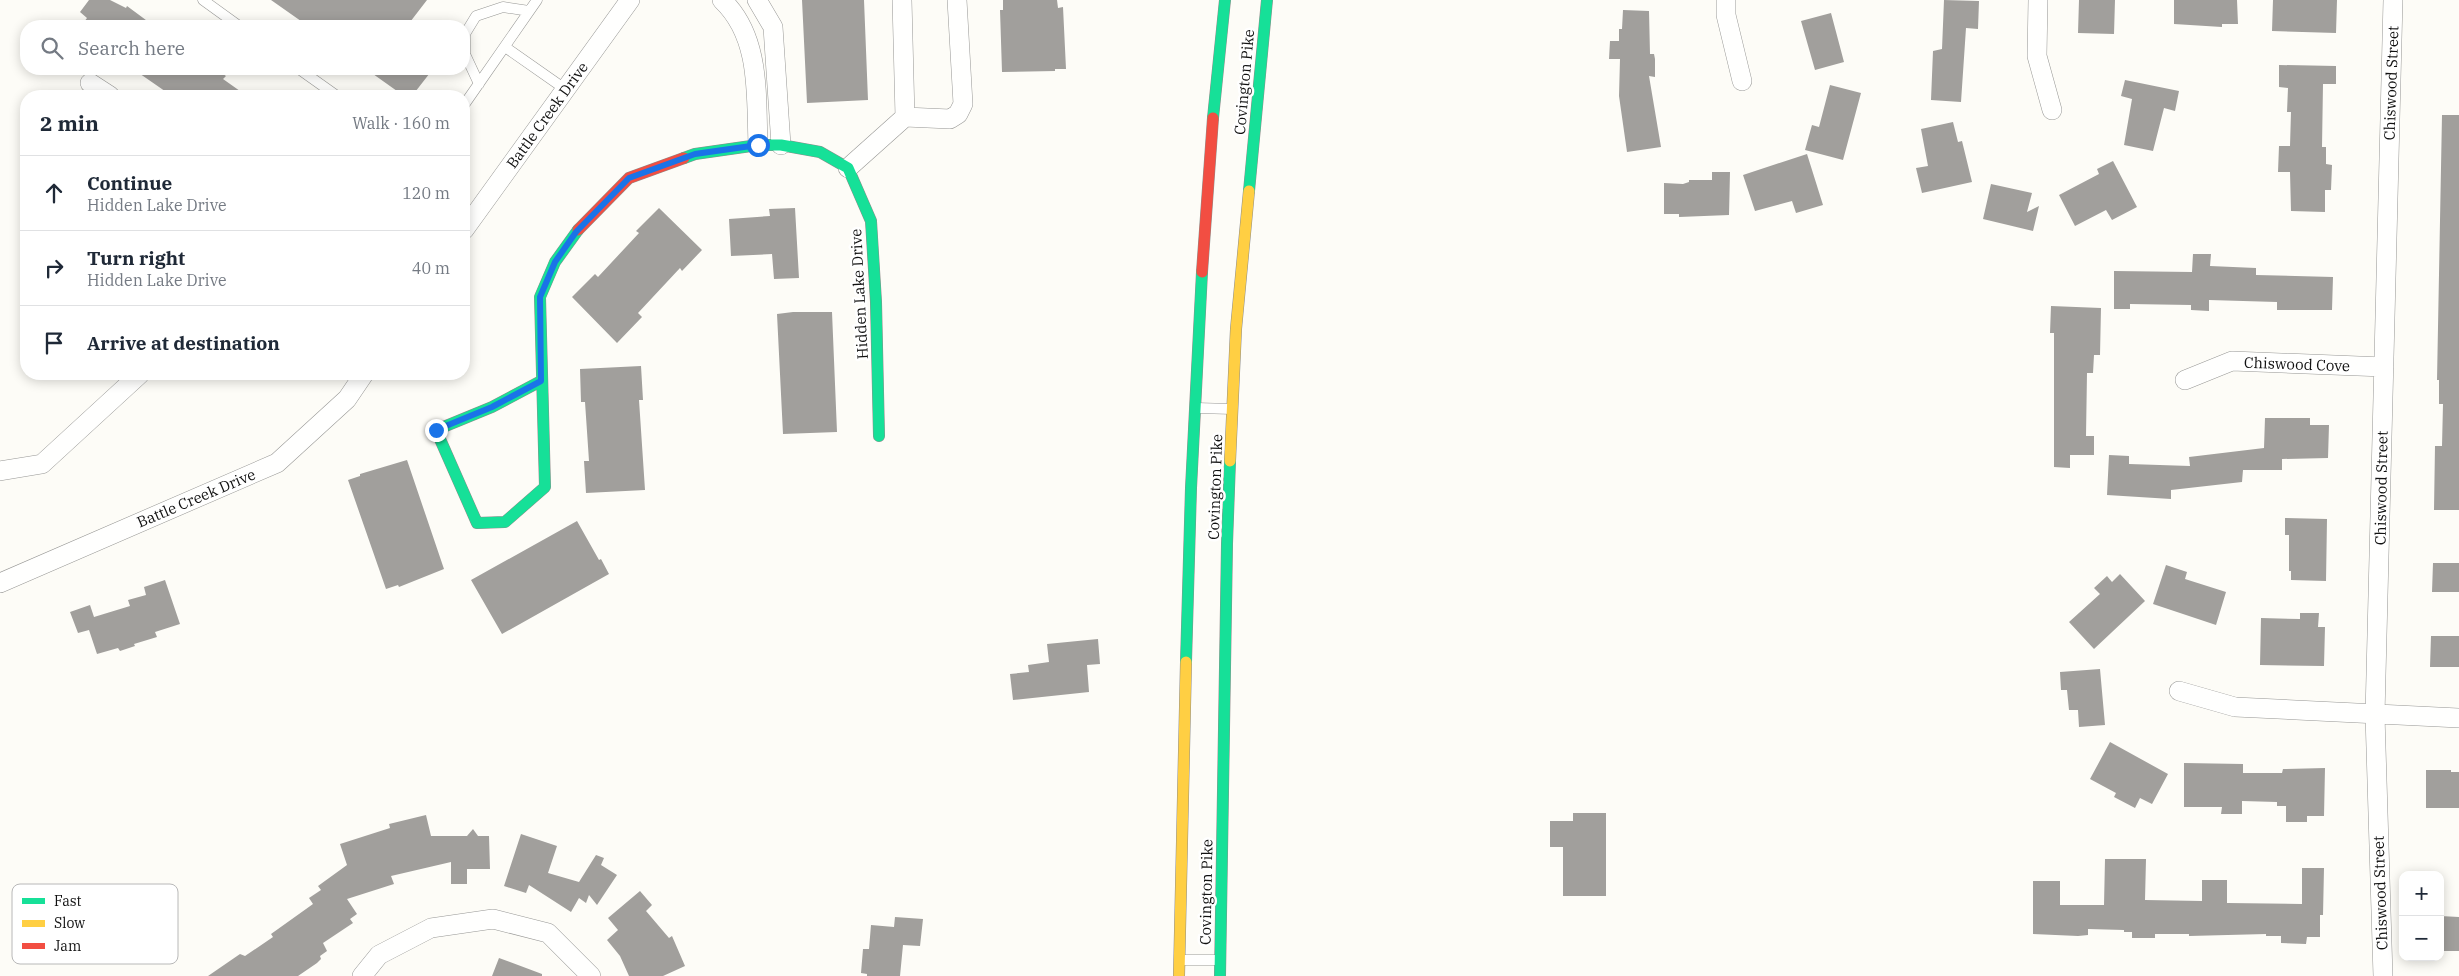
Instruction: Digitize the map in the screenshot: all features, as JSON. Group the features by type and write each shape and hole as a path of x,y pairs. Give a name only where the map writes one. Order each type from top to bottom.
{"main road":[{"name":"Covington Pike","path":"1179,976 1186,654 1196,408 1206,201 1225,0"},
{"name":"Covington Pike","path":"1220,976 1227,554 1236,329 1267,0"},
{"path":"541,381 492,407 436,430 477,524 505,522 545,487 540,297 555,262 576,232 629,178 695,154 758,145 781,145 820,152 848,168"},
{"name":"Hidden Lake Drive","path":"848,168 871,221 876,302 879,436"}],"street":[{"name":"Battle Creek Drive","path":"470,222 630,0"},
{"path":"722,0 743,26 754,64 758,145"},
{"path":"758,0 773,27 781,145"},
{"path":"902,0 905,117"},
{"path":"848,168 905,117 950,119 958,114 963,104 957,0"},
{"path":"1726,0 1726,14 1742,81"},
{"path":"2038,0 2036,56 2052,110"},
{"name":"Chiswood Street","path":"2383,976 2375,716 2393,0"},
{"path":"90,83 101,90"},
{"name":"Chiswood Cove","path":"2185,380 2232,361 2384,367"},
{"path":"0,471 42,464 133,380"},
{"name":"Battle Creek Drive","path":"0,583 277,463 347,399 360,380"},
{"path":"2180,691 2235,707 2375,716 2459,718"},
{"path":"362,976 379,956 432,928 493,919 548,933 591,976"}],"lane":[{"path":"204,0 231,20"},
{"path":"470,97 537,0"},
{"path":"470,26 476,16 503,7 529,12"},
{"path":"506,47 565,89"},
{"path":"470,65 479,84"},
{"path":"307,75 328,90"},
{"path":"1196,408 1233,409"},
{"path":"1180,960 1220,960"}],"building":[{"path":"89,0 110,0 126,8 127,6 146,20 86,20 87,18 80,12"},
{"path":"271,0 427,0 412,20 299,20"},
{"path":"802,0 864,0 868,100 807,103"},
{"path":"1003,0 1057,0 1058,8 1063,7 1066,69 1002,72 1000,10 1003,10"},
{"path":"1944,0 1979,1 1978,29 1966,28 1961,102 1931,100 1933,51 1942,49"},
{"path":"2079,0 2115,0 2114,34 2078,33"},
{"path":"2174,0 2237,0 2238,24 2222,24 2222,27 2174,24"},
{"path":"2273,0 2337,0 2336,33 2272,31"},
{"path":"1623,10 1649,11 1650,54 1654,54 1655,77 1649,76 1661,147 1627,152 1619,96 1620,59 1609,59 1610,41 1619,41 1619,29 1622,29"},
{"path":"1831,13 1844,62 1815,70 1801,21"},
{"path":"2279,65 2336,66 2336,84 2323,84 2322,147 2326,147 2326,164 2332,165 2331,190 2325,190 2325,212 2291,211 2290,172 2278,172 2279,146 2290,146 2291,112 2287,112 2288,88 2279,87"},
{"path":"142,75 225,75 226,76 223,79 239,90 163,90"},
{"path":"374,75 428,75 417,90 396,90"},
{"path":"2125,80 2179,91 2175,111 2164,108 2153,151 2124,145 2132,99 2121,96"},
{"path":"1830,85 1861,93 1843,160 1805,150 1812,125 1819,127"},
{"path":"2442,115 2459,115 2459,510 2434,510 2435,446 2442,446 2443,404 2439,404 2439,380 2437,380"},
{"path":"1953,122 1958,142 1962,141 1972,182 1922,193 1916,168 1928,166 1921,129"},
{"path":"1807,154 1823,205 1796,213 1792,201 1755,211 1743,175"},
{"path":"2113,161 2137,207 2112,220 2106,210 2075,226 2059,195 2099,174 2097,169"},
{"path":"1712,172 1730,172 1729,215 1679,217 1679,214 1664,214 1664,183 1683,184 1689,182 1689,180 1712,180"},
{"path":"1991,184 2032,193 2027,212 2039,206 2033,231 1983,219"},
{"path":"659,208 702,250 682,271 680,268 638,313 642,317 617,343 572,297 595,274 598,277 639,233 636,231"},
{"path":"795,208 799,278 774,279 772,254 731,256 729,219 770,216 769,209"},
{"path":"2193,254 2211,254 2210,266 2256,268 2256,275 2333,277 2332,310 2277,310 2277,302 2209,300 2209,311 2191,310 2191,305 2130,304 2130,309 2114,309 2114,271 2192,272"},
{"path":"2051,306 2101,308 2100,355 2094,355 2093,373 2087,373 2086,436 2094,436 2094,455 2070,455 2070,468 2054,467 2054,333 2050,333"},
{"path":"832,312 837,432 783,434 777,314"},
{"path":"641,366 643,400 639,400 645,490 586,493 584,461 589,461 585,402 581,402 580,369"},
{"path":"2265,418 2310,418 2310,425 2329,425 2328,458 2282,459 2282,470 2243,470 2242,482 2171,490 2171,499 2107,495 2109,455 2129,456 2129,464 2190,466 2189,457 2264,448"},
{"path":"407,460 444,569 399,587 398,585 386,589 348,480 360,476 360,474"},
{"path":"2285,518 2327,519 2326,581 2291,580 2291,571 2289,571 2289,535 2285,535"},
{"path":"577,521 609,574 502,634 471,580"},
{"path":"2433,563 2459,563 2459,592 2432,592"},
{"path":"2166,565 2187,572 2185,579 2226,592 2216,625 2153,604"},
{"path":"2120,574 2145,601 2094,649 2069,622 2100,594 2094,588 2107,576 2112,582"},
{"path":"165,580 180,624 155,632 157,637 134,644 135,646 120,651 118,648 97,654 89,630 78,633 70,612 90,605 94,617 130,606 128,600 146,595 144,587"},
{"path":"2300,613 2319,613 2318,627 2325,627 2324,666 2260,665 2261,618 2300,619"},
{"path":"2431,636 2459,636 2459,667 2430,667"},
{"path":"1098,639 1100,664 1087,665 1089,692 1013,700 1010,674 1029,672 1028,665 1049,662 1047,644"},
{"path":"2100,669 2105,725 2079,727 2078,710 2069,710 2067,690 2061,690 2060,672"},
{"path":"2110,742 2168,774 2152,804 2140,798 2135,808 2114,797 2116,793 2090,779"},
{"path":"2184,763 2243,764 2243,773 2282,773 2283,769 2325,768 2324,816 2307,816 2307,822 2286,822 2286,806 2277,806 2277,802 2242,801 2242,814 2221,814 2222,807 2184,807"},
{"path":"2426,770 2451,770 2451,772 2459,772 2459,808 2426,808"},
{"path":"1573,813 1606,813 1606,896 1563,896 1563,847 1550,847 1550,821 1573,821"},
{"path":"426,815 431,836 467,836 473,829 478,836 489,836 490,869 467,869 467,884 451,884 451,862 391,876 394,884 347,899 357,914 350,919 353,923 323,943 327,951 320,956 321,959 298,976 208,976 240,954 245,956 273,937 271,934 313,904 309,898 321,890 318,886 347,865 340,844 390,828 389,824"},
{"path":"521,834 557,846 548,873 579,882 596,855 604,858 601,865 617,875 597,905 589,895 586,903 579,898 571,912 529,885 526,893 504,886"},
{"path":"2105,859 2146,859 2145,900 2202,901 2202,880 2227,880 2227,903 2302,904 2302,868 2324,868 2323,915 2320,915 2320,937 2307,937 2306,944 2281,943 2281,936 2266,936 2266,934 2189,936 2189,934 2155,934 2155,938 2132,938 2132,932 2124,932 2124,930 2088,929 2088,935 2078,936 2033,934 2033,881 2060,881 2060,905 2104,905"},
{"path":"640,891 652,905 646,911 669,938 672,936 685,966 663,976 629,976 620,956 607,940 618,930 608,918"},
{"path":"2444,916 2459,917 2459,951 2444,951"},
{"path":"895,917 923,919 920,946 903,945 900,976 867,976 867,974 861,973 863,949 869,949 871,925 894,927"},
{"path":"499,958 542,974 542,976 492,976"}],"traffic: fast":[{"path":"1213,118 1225,0"},
{"path":"1249,191 1267,0"},
{"path":"684,158 695,154 758,145 781,145 820,152 848,168 871,221 876,302 879,436"},
{"path":"541,381 492,407 436,430 477,523 505,522 545,487 540,297 555,262 578,230"},
{"path":"1186,662 1191,488 1202,272"},
{"path":"1220,976 1230,461"}],"traffic: slow":[{"path":"1230,461 1236,329 1249,191"},
{"path":"1179,976 1186,662"}],"traffic: jam":[{"path":"1202,272 1213,118"},
{"path":"578,230 629,178 684,158"}],"route":[{"path":"436,430 492,407 541,381 540,297 555,262 576,232 629,178 695,154 758,145"}]}
